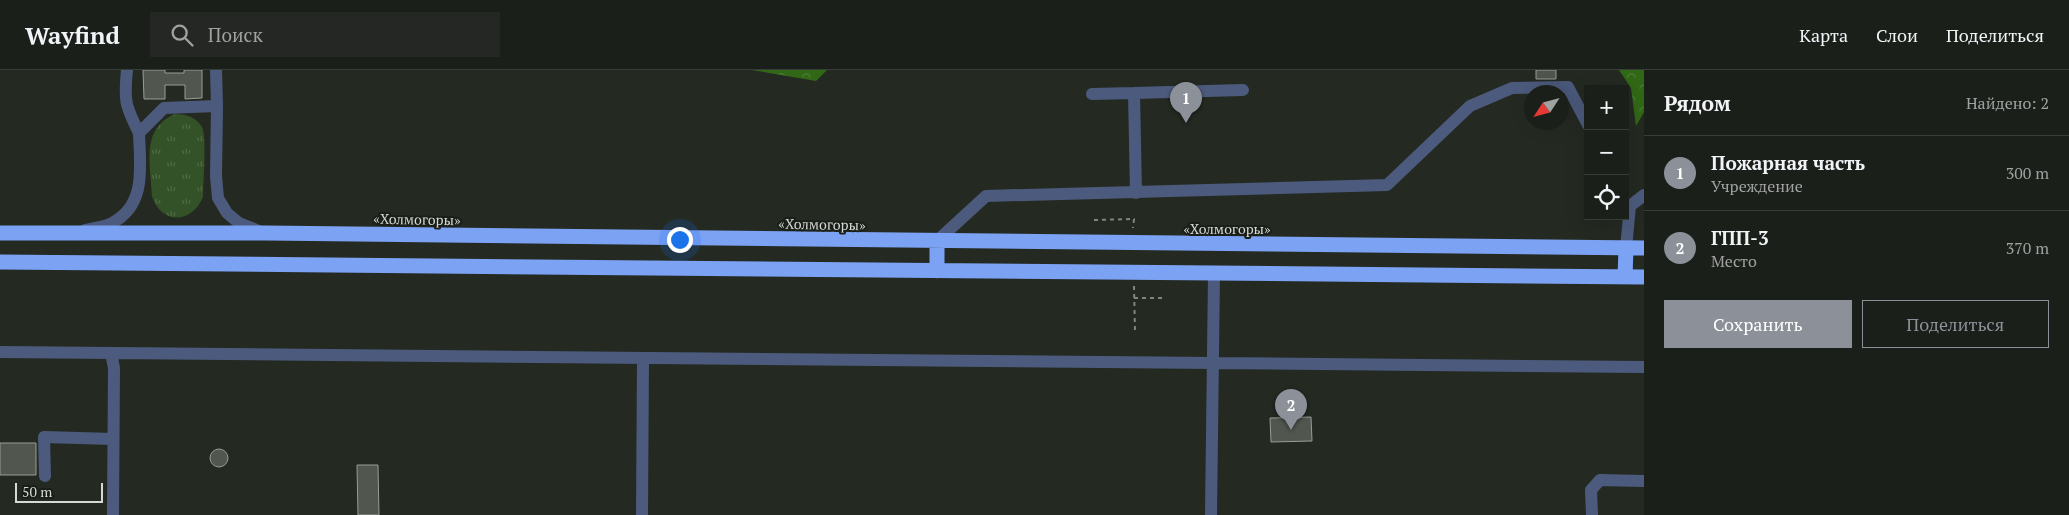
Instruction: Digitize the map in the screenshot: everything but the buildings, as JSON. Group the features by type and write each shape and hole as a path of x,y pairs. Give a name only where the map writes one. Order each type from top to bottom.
{"highway":[{"name":"«Холмогоры»","path":"0,233 266,233 1644,248"},
{"path":"937,241 937,271"},
{"path":"1625,277 1626,248"},
{"path":"0,262 1644,277"}],"street":[{"path":"68,234 112,223 125,212 138,196 140,180 139,133 124,97 127,70"},
{"path":"216,70 216,176 218,198 227,213 239,224 266,233"},
{"path":"937,241 986,196 1386,185 1470,106 1512,88 1568,87 1584,117"},
{"path":"1092,94 1242,90"},
{"path":"1134,92 1136,193"},
{"path":"139,133 164,108 217,106"},
{"path":"1629,201 1644,195"},
{"path":"1626,248 1627,220"},
{"path":"1211,515 1214,274"},
{"path":"0,352 1644,367"},
{"path":"111,353 114,368 112,515"},
{"path":"642,515 643,358"},
{"path":"45,476 44,437 113,439"},
{"path":"1592,515 1591,490 1600,480 1644,481"}],"path":[{"path":"1134,298 1164,298"}],"green space":[{"path":"752,70 827,70 816,81"},
{"path":"1619,70 1644,70 1644,112 1636,126 1631,88"},
{"path":"175,114 190,117 200,124 205,150 203,197 192,212 177,218 162,212 156,205 152,196 150,160 152,138 156,129"}],"place":[{"name":"Пожарная часть","path":"1186,123"},
{"name":"ГПП-3","path":"1291,430"}]}
